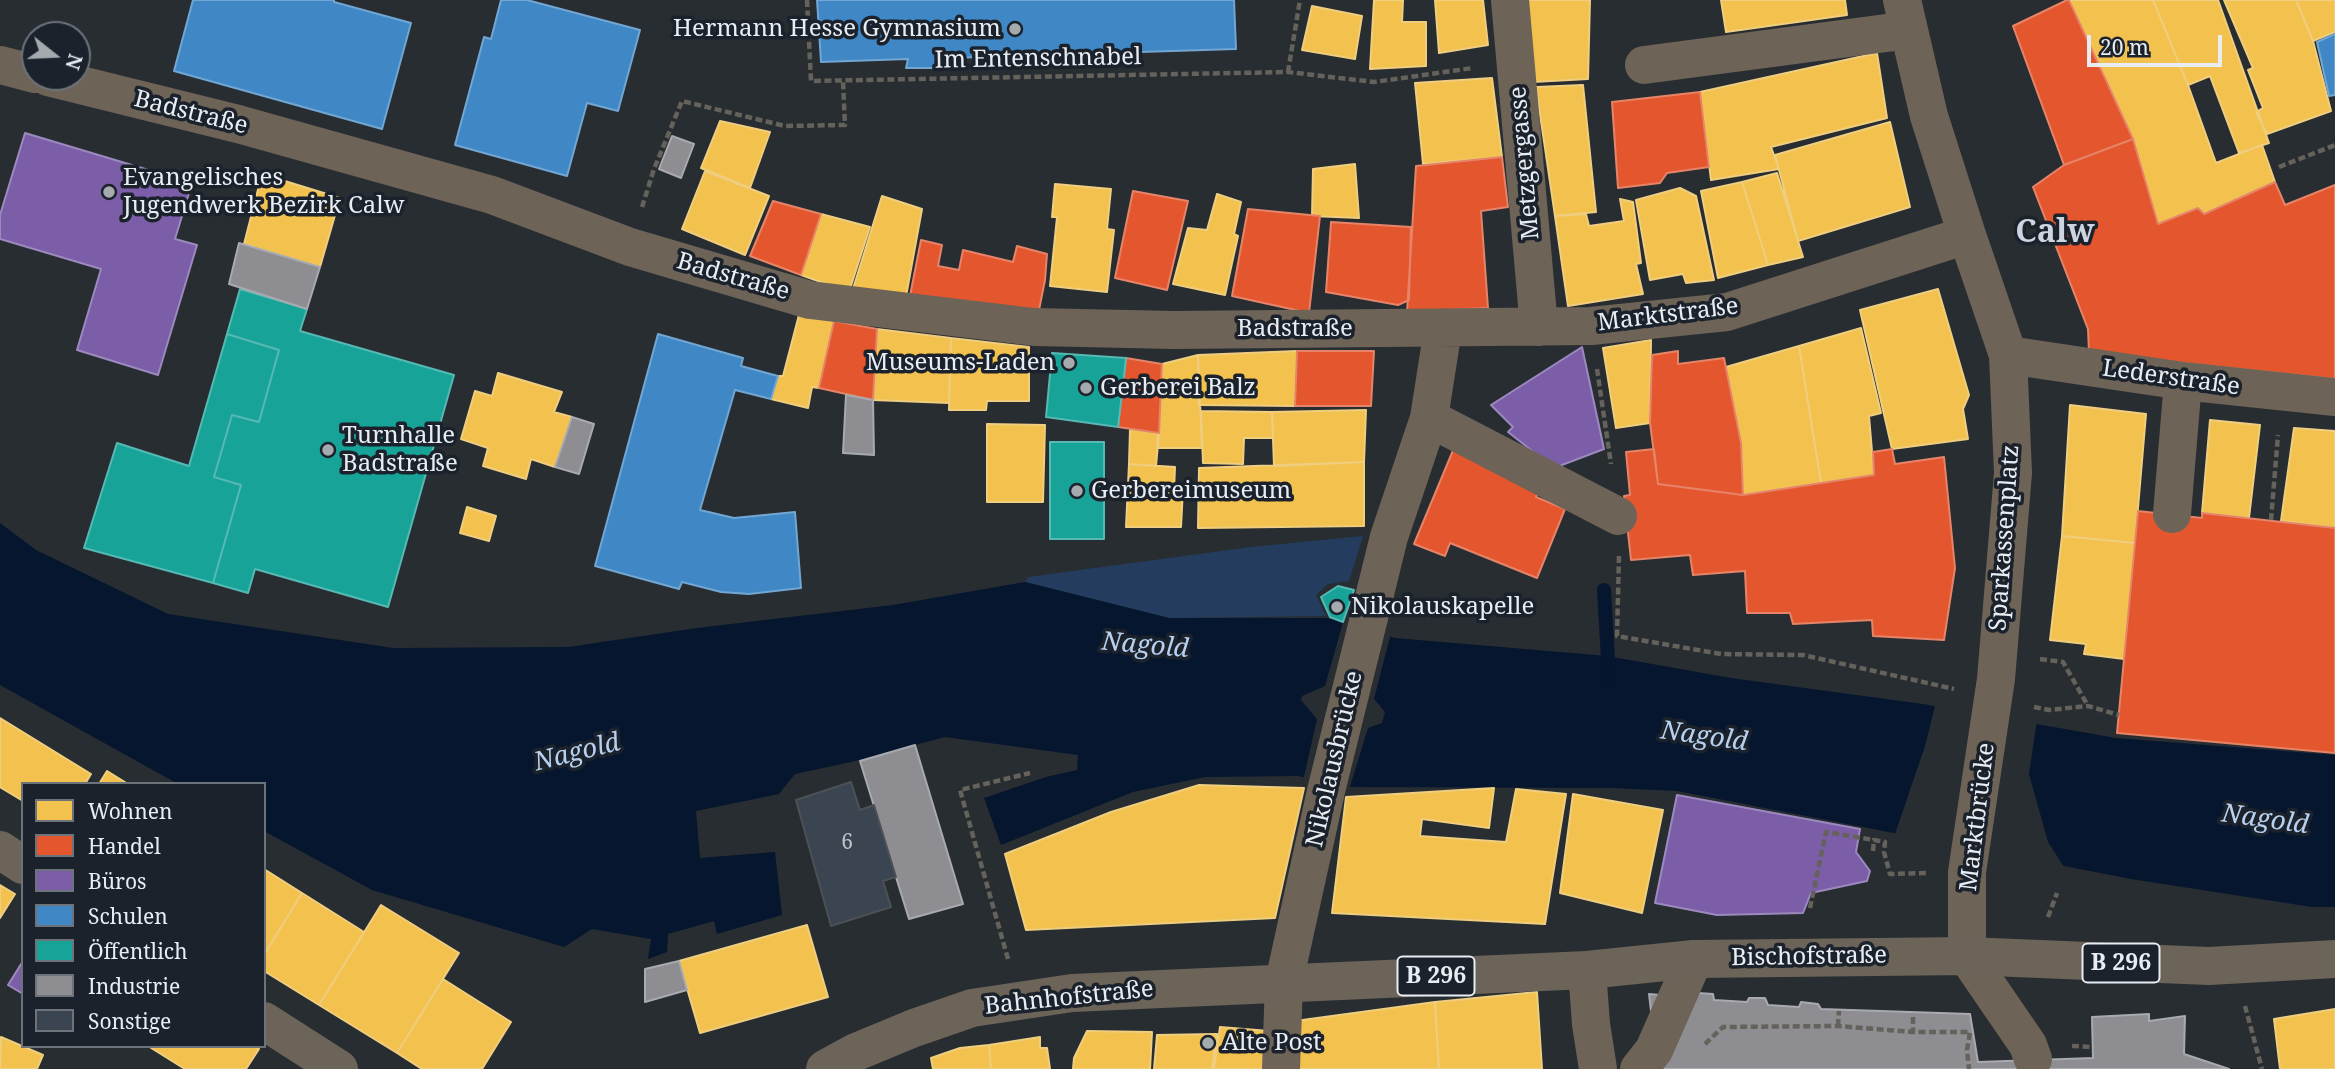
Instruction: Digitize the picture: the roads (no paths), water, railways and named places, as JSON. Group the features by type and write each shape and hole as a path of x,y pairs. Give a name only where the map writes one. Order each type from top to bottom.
{"main road":[{"path":"0,850 21,864"},
{"name":"Bischofstraße","path":"1284,982 1587,970 1695,959 1876,955 2209,966 2335,959"},
{"name":"Bahnhofstraße","path":"825,1069 856,1052 972,1008 1072,993 1284,982"},
{"path":"266,1022 338,1069"}],"street":[{"name":"Metzgergasse","path":"1510,0 1539,327"},
{"path":"1644,65 1911,11 1929,116 2008,355"},
{"path":"0,65 21,70"},
{"name":"Badstraße","path":"91,88 238,124 492,195 630,247 810,300 1034,327 1174,330 1443,329"},
{"name":"Marktstraße","path":"1443,329 1591,326 1727,312 1967,235"},
{"name":"Nikolausbrücke","path":"1281,1069 1284,982 1326,790 1389,537 1429,418 1443,329"},
{"name":"Lederstraße","path":"2008,355 2183,381 2335,397"},
{"name":"Sparkassenplatz","path":"1996,679 2013,473 2008,355"},
{"path":"2172,514 2183,381"},
{"path":"1429,418 1618,516"},
{"name":"Marktbrücke","path":"1967,956 1968,866 1996,679"},
{"path":"1967,956 2028,1045 2033,1059"},
{"path":"1639,1069 1654,1050 1695,959"},
{"path":"1587,970 1598,1069"}],"water":[{"name":"Nagold","path":"0,523 36,550 168,614 393,648 568,647 697,628 893,605 1025,582 1169,618 1327,618 1395,638 1607,656 1731,678 1923,704 2116,738 2335,755 2335,907 2312,907 2131,879 1677,791 1612,788 1351,787 1298,776 1205,777 1133,792 1001,845 984,798 1046,777 1077,770 1078,755 945,737 795,774 779,794 696,811 700,858 775,852 782,915 717,934 714,921 668,934 667,952 648,959 651,939 592,929 564,947 372,890 266,832 266,782 174,782 0,685"}],"waterway":[{"path":"1604,590 1609,676"}],"place":[{"name":"Hermann Hesse Gymnasium","path":"1015,29"},
{"name":"Evangelisches Jugendwerk Bezirk Calw","path":"109,192"},
{"name":"Museums-Laden","path":"1069,363"},
{"name":"Gerberei Balz","path":"1086,388"},
{"name":"Turnhalle Badstraße","path":"328,450"},
{"name":"Gerbereimuseum","path":"1077,491"},
{"name":"Nikolauskapelle","path":"1337,607"},
{"name":"Alte Post","path":"1208,1043"}],"district":[{"name":"Calw","path":"2055,233"}]}
